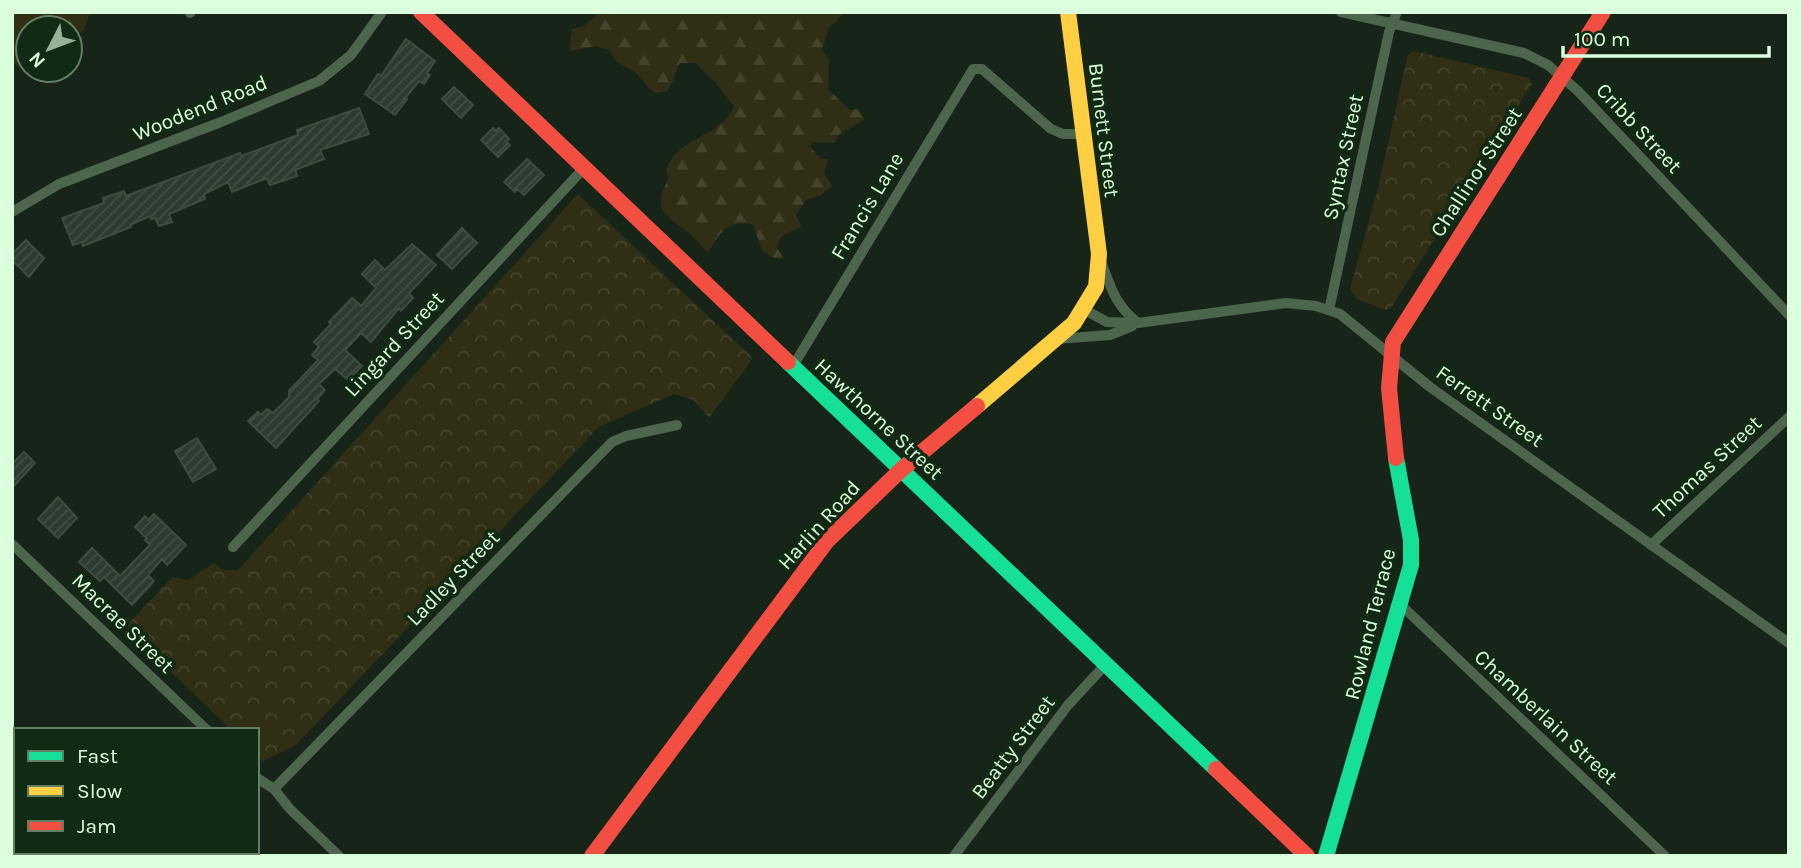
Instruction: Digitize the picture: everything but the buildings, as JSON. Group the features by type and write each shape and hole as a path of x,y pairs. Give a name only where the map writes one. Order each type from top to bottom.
{"street":[{"name":"Woodend Road","path":"12,212 59,184 319,81 351,55 382,12"},
{"name":"Hawthorne Street","path":"421,12 1307,856"},
{"name":"Burnett Street","path":"1068,12 1099,254"},
{"name":"Cribb Street","path":"1341,12 1540,60 1562,76 1789,315"},
{"name":"Syntax Street","path":"1329,310 1392,24 1397,12"},
{"name":"Challinor Street","path":"1390,356 1397,334 1603,12"},
{"name":"Francis Lane","path":"793,366 976,67 982,69 1051,129 1063,134 1083,134"},
{"name":"Lingard Street","path":"233,547 584,168"},
{"name":"Harlin Road","path":"592,856 814,557 839,528 902,469 1074,323 1096,287 1099,254"},
{"path":"1054,339 1110,335 1138,323 1124,312 1114,296 1099,254"},
{"name":"Ferrett Street","path":"1083,309 1107,322 1138,323 1286,303 1329,310 1349,320 1430,387 1789,643"},
{"name":"Rowland Terrace","path":"1325,856 1401,606 1410,565 1412,549 1388,397 1390,356"},
{"name":"Thomas Street","path":"1651,545 1789,417"},
{"name":"Ladley Street","path":"274,789 612,442 626,436 677,425"},
{"name":"Macrae Street","path":"12,544 204,728"},
{"name":"Chamberlain Street","path":"1401,606 1665,856"},
{"name":"Beatty Street","path":"954,856 1068,705 1106,664"},
{"path":"259,779 274,789 290,809 339,856"}],"green space":[{"path":"12,12 90,12 84,30 84,14 14,14 12,64"},
{"path":"596,12 845,12 828,29 822,50 829,60 828,89 850,110 858,109 865,119 837,136 835,143 812,142 810,147 821,159 828,159 824,172 832,186 820,196 806,200 796,215 801,226 781,237 777,248 784,259 774,258 762,251 753,225 745,224 725,229 709,253 663,211 661,198 669,178 666,170 672,159 689,143 720,125 734,106 695,63 680,63 667,91 655,93 635,72 618,63 609,50 596,46 569,51 572,29 582,27 595,17"},
{"path":"1414,51 1528,78 1532,84 1391,308 1385,310 1357,299 1350,289 1378,188 1408,54"},
{"path":"578,194 753,358 709,418 694,400 674,394 599,427 296,745 263,761 259,758 259,728 229,728 125,627 173,577 188,580 214,563 223,570 238,570"}],"traffic: fast":[{"path":"788,362 1216,769"},
{"path":"1326,856 1411,565 1411,540 1396,458"}],"traffic: slow":[{"path":"977,406 1074,323 1096,287 1099,254 1068,12"}],"traffic: jam":[{"path":"421,12 788,362"},
{"path":"1396,458 1389,388 1393,342 1603,12"},
{"path":"592,856 827,541 902,469 977,406"},
{"path":"1216,769 1307,856"}]}
